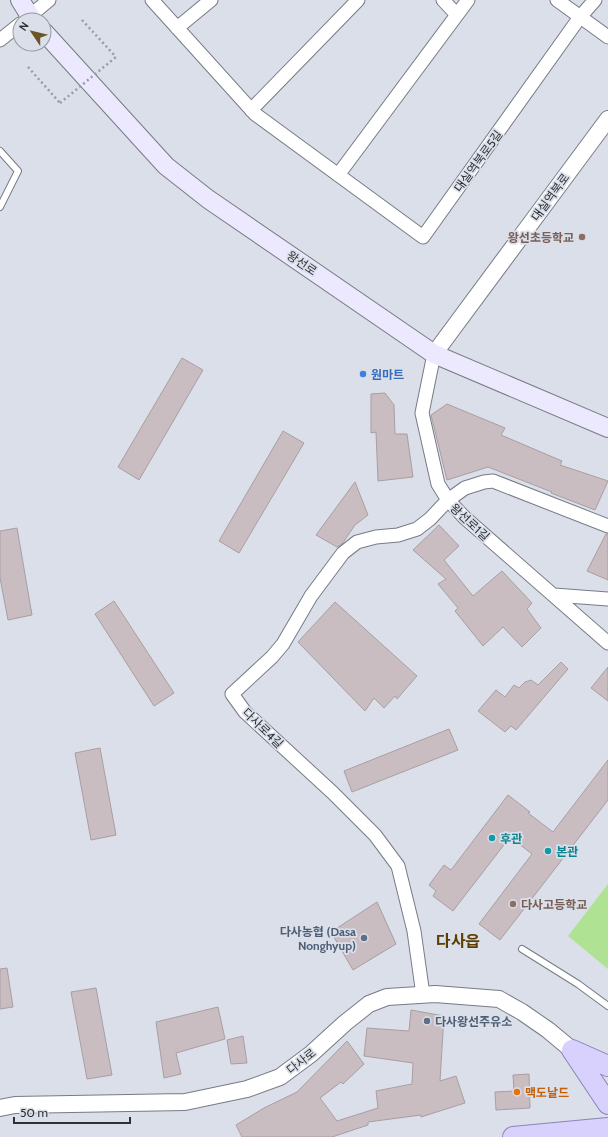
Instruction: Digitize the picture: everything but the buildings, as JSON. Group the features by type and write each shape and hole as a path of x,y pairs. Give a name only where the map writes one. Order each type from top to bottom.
{"main road":[{"path":"20,0 24,12"},
{"name":"왕선로","path":"52,41 166,166 208,199 434,354 608,428"},
{"path":"572,1050 608,1066"},
{"path":"572,1050 608,1104"},
{"path":"513,1137 608,1128"}],"street":[{"path":"36,12 49,0"},
{"name":"대실역북로5길","path":"152,0 254,114 423,237 580,18 595,0"},
{"path":"177,28 212,0"},
{"path":"251,110 358,0"},
{"path":"443,0 457,15"},
{"path":"338,175 468,0"},
{"path":"557,0 608,37"},
{"path":"0,40 12,31"},
{"name":"대실역북로","path":"434,354 608,118"},
{"name":"왕선로1길","path":"434,354 422,413 438,484 448,500 465,518 608,643"},
{"path":"448,500 465,488 484,482 493,481 608,526"},
{"name":"다사로4길","path":"423,995 414,931 398,866 375,835 333,793 244,712 232,694 272,657 283,644 311,596 343,553 357,542 376,537 398,535 417,529 430,519 448,500"},
{"path":"554,596 608,599"},
{"name":"다사로","path":"0,1108 15,1105 184,1102 247,1089 280,1077 311,1054 345,1023 369,1004 387,998 435,994 499,999 522,1012 548,1030 572,1050"}],"lane":[{"path":"0,152 18,171 0,207"},
{"path":"522,949 578,984 608,1006"}],"path":[{"path":"28,67 60,103 116,57 82,20"}],"green space":[{"path":"608,884 608,969 568,936"}],"place":[{"name":"왕선초등학교","path":"582,237"},
{"name":"원마트","path":"363,374"},
{"name":"후관","path":"492,838"},
{"name":"본관","path":"548,851"},
{"name":"다사고등학교","path":"513,904"},
{"name":"다사농협 (Dasa Nonghyup)","path":"364,938"},
{"name":"다사왕선주유소","path":"427,1021"},
{"name":"맥도날드","path":"517,1092"}],"district":[{"name":"다사읍","path":"458,941"}]}
